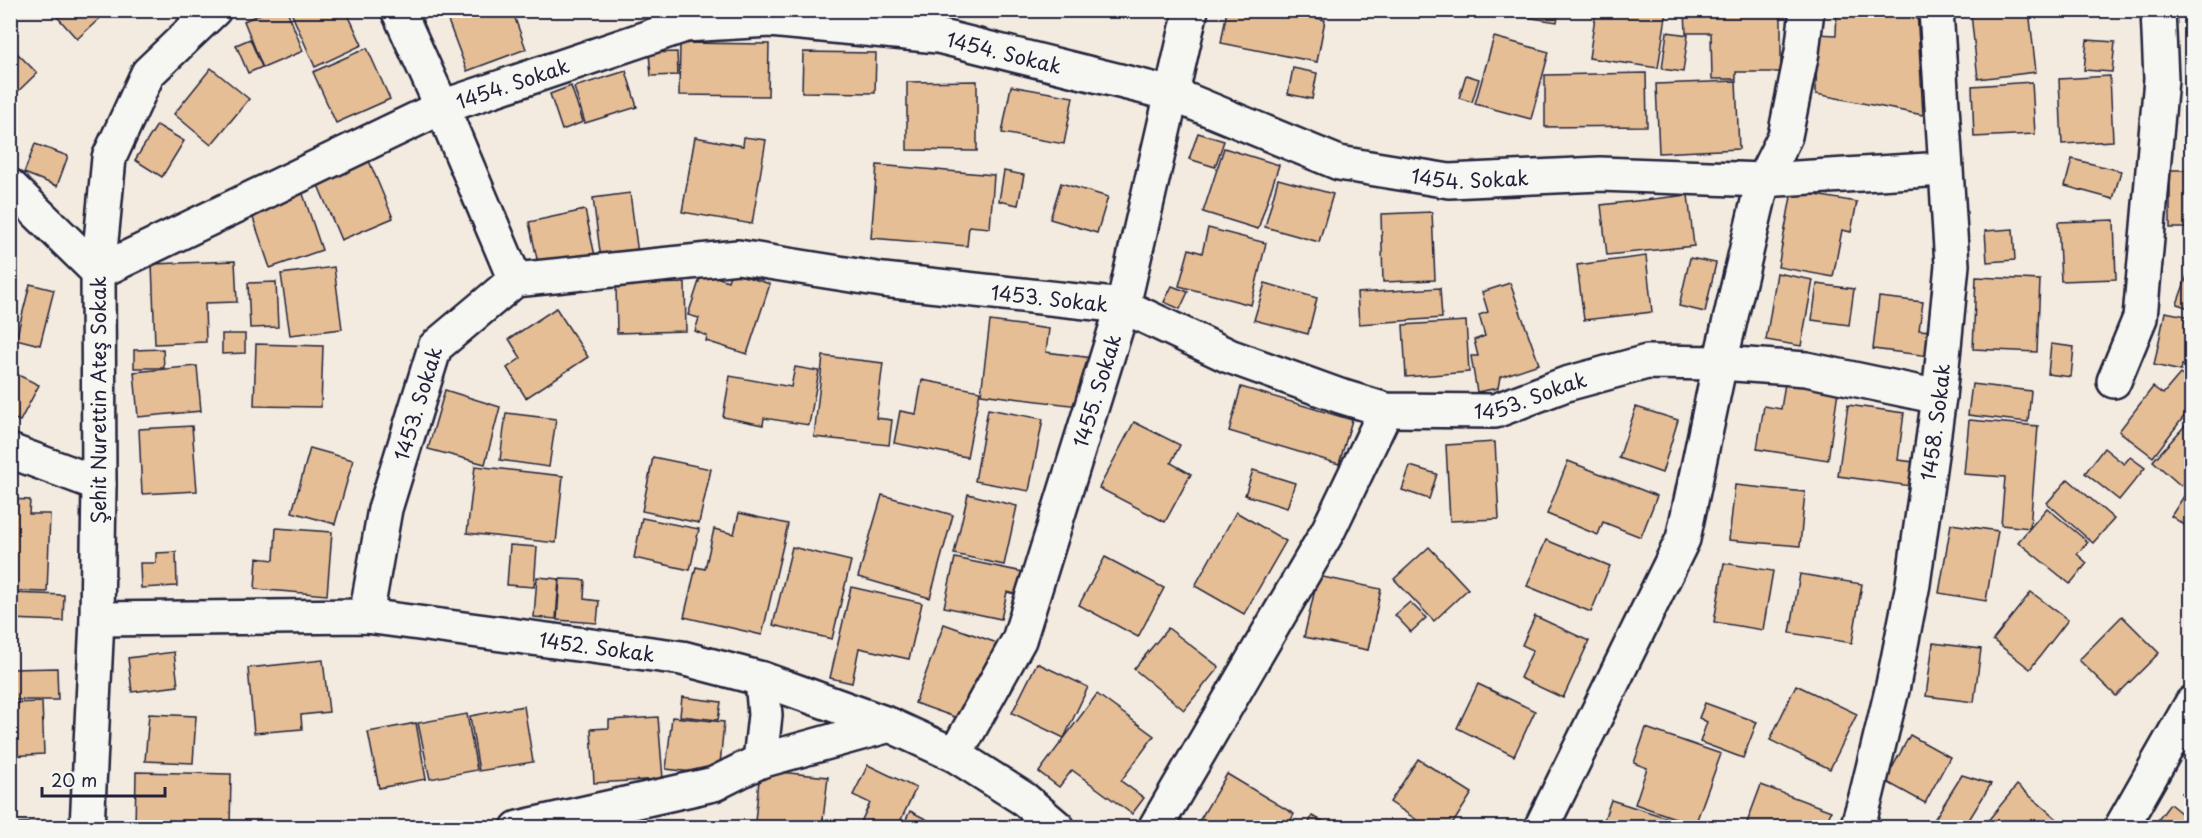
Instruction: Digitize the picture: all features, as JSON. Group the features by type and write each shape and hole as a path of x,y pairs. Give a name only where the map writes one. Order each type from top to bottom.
{"street":[{"name":"Şehit Nurettin Ateş Sokak","path":"87,828 97,619 98,272 109,158 148,73 214,10"},
{"path":"398,10 442,107 515,280"},
{"name":"1455. Sokak","path":"955,755 1018,640 1123,306 1191,10"},
{"path":"1541,828 1683,539 1720,363 1763,180 1785,136 1802,52 1807,10"},
{"name":"1458. Sokak","path":"1857,828 1892,690 1913,584 1939,397 1952,265 1935,10"},
{"path":"2114,381 2140,318 2161,79 2158,10"},
{"name":"1454. Sokak","path":"98,272 442,107 685,25 770,20 938,36 1172,94 1339,163 1449,181 1600,174 1763,180 1944,169"},
{"path":"10,186 98,272"},
{"name":"1453. Sokak","path":"366,616 385,508 435,347 515,280 738,257 883,280 1123,306 1229,356 1386,410 1496,411 1566,384 1647,362 1720,363 1806,369 1939,397"},
{"path":"1155,828 1328,531 1386,410"},
{"path":"10,451 99,484"},
{"name":"1452. Sokak","path":"97,619 366,616 682,658 762,679 890,725 955,755 1031,805 1058,828"},
{"path":"760,761 765,715 762,679"},
{"path":"2121,828 2192,703"},
{"path":"518,828 714,784 760,761 890,725"}],"building":[{"path":"51,10 109,10 77,39"},
{"path":"270,10 287,10 303,51 263,68 244,21"},
{"path":"290,10 346,10 362,45 315,67"},
{"path":"444,10 512,10 526,49 467,71"},
{"path":"1227,10 1304,10 1303,15 1325,20 1317,62 1221,43"},
{"path":"1481,10 1559,10 1557,22"},
{"path":"1596,10 1667,10 1658,68 1589,58"},
{"path":"1685,10 1781,12 1781,72 1736,72 1736,79 1712,79 1711,33 1686,33"},
{"path":"1837,10 1917,10 1923,115 1816,94 1817,34 1836,35"},
{"path":"2029,10 2036,72 1978,79 1971,14"},
{"path":"1667,32 1688,35 1683,72 1662,69"},
{"path":"1494,37 1549,52 1531,119 1475,104"},
{"path":"250,39 262,67 248,73 236,45"},
{"path":"2087,40 2115,42 2112,72 2084,70"},
{"path":"680,43 769,44 768,96 679,95"},
{"path":"10,46 37,73 10,99"},
{"path":"367,48 390,99 336,123 313,72"},
{"path":"677,52 678,75 651,76 649,53"},
{"path":"803,52 876,53 875,93 802,92"},
{"path":"211,68 249,99 211,145 174,114"},
{"path":"1293,68 1317,73 1312,99 1288,94"},
{"path":"626,71 637,107 585,123 574,87"},
{"path":"1646,73 1647,126 1545,127 1545,75"},
{"path":"1466,75 1479,79 1472,102 1459,98"},
{"path":"2110,76 2113,141 2062,144 2059,79"},
{"path":"977,81 977,151 907,150 907,82"},
{"path":"1736,81 1739,149 1659,153 1656,84"},
{"path":"2032,82 2035,134 1974,137 1972,86"},
{"path":"571,86 583,122 562,130 550,94"},
{"path":"1011,86 1073,97 1064,144 1002,133"},
{"path":"157,125 184,141 162,177 135,160"},
{"path":"1198,133 1224,141 1215,167 1189,159"},
{"path":"695,137 743,146 744,137 766,140 752,224 682,212"},
{"path":"35,144 68,156 57,186 24,173"},
{"path":"1224,148 1279,165 1258,229 1203,212"},
{"path":"367,156 393,218 341,240 315,178"},
{"path":"2072,159 2121,171 2113,199 2065,186"},
{"path":"877,165 994,175 990,228 969,226 967,246 871,238"},
{"path":"2170,170 2192,170 2192,228 2170,228"},
{"path":"1004,171 1024,175 1018,205 999,201"},
{"path":"1278,179 1333,194 1319,242 1265,227"},
{"path":"1061,183 1108,197 1097,233 1050,219"},
{"path":"302,191 322,250 270,268 250,209"},
{"path":"1792,191 1857,202 1851,232 1842,230 1833,277 1778,267"},
{"path":"630,193 638,254 601,259 593,198"},
{"path":"1688,195 1694,246 1607,255 1601,205"},
{"path":"585,210 595,256 539,268 529,222"},
{"path":"1432,212 1435,280 1383,282 1381,214"},
{"path":"2114,220 2116,279 2061,281 2058,222"},
{"path":"1208,228 1266,243 1251,305 1179,286 1189,249 1202,253"},
{"path":"2013,229 2015,260 1987,262 1985,231"},
{"path":"1646,256 1652,312 1584,320 1577,265"},
{"path":"1690,258 1716,263 1705,312 1679,306"},
{"path":"235,261 237,302 205,303 206,342 155,344 152,264"},
{"path":"2192,262 2192,309 2177,304"},
{"path":"334,267 342,329 290,335 281,274"},
{"path":"702,272 728,281 731,272 770,284 747,354 706,341 707,336 695,331 699,318 688,315"},
{"path":"1777,273 1813,280 1801,346 1766,340"},
{"path":"1976,277 2040,280 2037,352 1973,349"},
{"path":"276,282 278,327 250,328 248,283"},
{"path":"685,283 686,331 617,333 616,285"},
{"path":"1265,283 1317,298 1308,334 1254,320"},
{"path":"1510,283 1539,364 1500,377 1498,388 1477,392 1471,356 1478,356 1474,340 1485,336 1479,315 1488,312 1482,292"},
{"path":"30,284 54,290 40,345 16,339"},
{"path":"1817,284 1854,289 1849,325 1812,320"},
{"path":"1172,286 1188,292 1180,309 1164,302"},
{"path":"1440,288 1442,318 1359,324 1357,293"},
{"path":"1879,297 1923,302 1919,330 1932,331 1929,356 1873,349"},
{"path":"556,308 588,357 526,398 507,368 521,358 509,339"},
{"path":"2165,312 2192,317 2192,367 2182,365 2181,371 2154,365"},
{"path":"990,321 1049,329 1046,352 1093,358 1087,407 981,394"},
{"path":"1466,321 1469,372 1406,377 1403,325"},
{"path":"222,334 245,334 245,353 222,354"},
{"path":"256,344 323,346 321,407 254,406"},
{"path":"2051,344 2074,347 2071,377 2048,374"},
{"path":"163,349 164,368 134,368 134,350"},
{"path":"823,356 883,363 876,418 892,420 889,445 814,437"},
{"path":"197,366 201,411 138,417 134,372"},
{"path":"795,367 819,371 809,425 764,418 763,425 723,417 730,376 791,387"},
{"path":"10,371 39,385 20,421 10,417"},
{"path":"2180,374 2192,383 2192,406 2153,457 2119,431 2153,387 2163,394"},
{"path":"922,380 980,391 967,457 894,443 900,411 916,414"},
{"path":"1785,383 1838,391 1828,460 1757,449 1764,406 1781,409"},
{"path":"1972,384 2031,391 2028,422 1968,415"},
{"path":"1241,387 1352,420 1339,464 1229,431"},
{"path":"445,390 500,407 485,464 428,449"},
{"path":"1848,405 1904,413 1898,460 1914,462 1911,486 1838,476"},
{"path":"1636,407 1678,420 1662,473 1619,458"},
{"path":"988,409 1043,419 1029,491 975,481"},
{"path":"506,413 556,419 549,467 500,460"},
{"path":"2192,418 2192,474 2181,486 2153,461"},
{"path":"1969,420 2038,426 2030,528 2001,525 2005,477 1964,474"},
{"path":"1134,422 1180,445 1171,463 1191,474 1165,522 1099,488"},
{"path":"192,426 197,491 142,494 139,429"},
{"path":"1495,442 1499,519 1450,521 1446,445"},
{"path":"310,448 353,460 335,524 292,512"},
{"path":"2104,448 2124,464 2130,457 2145,468 2119,500 2085,473"},
{"path":"653,457 711,469 699,523 642,511"},
{"path":"1568,461 1657,496 1641,537 1603,522 1598,535 1547,514"},
{"path":"475,466 563,476 556,543 467,533"},
{"path":"1410,466 1437,474 1429,499 1402,490"},
{"path":"1253,470 1295,483 1287,508 1245,495"},
{"path":"2068,479 2114,519 2093,543 2047,503"},
{"path":"1735,485 1805,492 1800,546 1729,540"},
{"path":"2188,490 2192,492 2192,530 2171,516"},
{"path":"968,494 1017,506 1004,565 954,554"},
{"path":"882,495 953,515 930,598 858,577"},
{"path":"10,499 30,500 29,514 50,514 47,592 10,591"},
{"path":"2047,508 2088,542 2077,554 2087,563 2070,584 2018,542"},
{"path":"1236,512 1286,541 1244,614 1195,586"},
{"path":"739,513 788,524 762,635 684,617 696,567 705,569 714,529 734,534"},
{"path":"642,518 699,529 690,570 634,558"},
{"path":"1951,524 1998,531 1986,601 1939,593"},
{"path":"276,528 332,532 327,595 255,589 257,558 274,560"},
{"path":"1546,540 1610,566 1591,612 1527,586"},
{"path":"510,545 537,547 534,587 507,585"},
{"path":"792,547 851,561 832,639 773,625"},
{"path":"1429,547 1468,589 1434,621 1394,579"},
{"path":"176,552 177,586 141,588 140,563 156,563 156,553"},
{"path":"1105,557 1164,588 1138,637 1079,605"},
{"path":"955,558 1028,573 1023,596 1007,592 1001,619 944,607"},
{"path":"1724,563 1773,571 1763,630 1714,622"},
{"path":"1800,574 1862,584 1852,643 1790,633"},
{"path":"1318,576 1381,589 1368,650 1304,637"},
{"path":"537,577 559,579 556,619 534,617"},
{"path":"560,579 585,580 584,599 599,601 597,623 557,620"},
{"path":"851,587 922,603 909,659 859,648 852,683 830,678"},
{"path":"2031,592 2068,620 2030,669 1993,640"},
{"path":"10,593 64,595 63,621 10,619"},
{"path":"1410,602 1426,618 1411,632 1395,615"},
{"path":"1535,616 1589,641 1563,698 1520,678 1533,650 1522,645"},
{"path":"2122,616 2159,653 2116,696 2079,660"},
{"path":"944,624 997,643 969,722 915,703"},
{"path":"1168,628 1219,667 1184,710 1134,669"},
{"path":"1933,643 1981,649 1974,702 1926,696"},
{"path":"174,652 178,686 132,692 128,658"},
{"path":"323,660 329,712 301,715 302,729 254,733 248,668"},
{"path":"1037,663 1088,687 1064,738 1012,713"},
{"path":"57,668 58,700 10,700 10,669"},
{"path":"1478,684 1535,711 1514,756 1457,728"},
{"path":"1796,685 1857,714 1830,769 1770,740"},
{"path":"1097,694 1154,736 1121,781 1144,798 1132,814 1072,770 1059,787 1039,772"},
{"path":"682,697 721,702 718,720 680,716"},
{"path":"42,702 44,754 10,756 10,703"},
{"path":"1705,703 1757,722 1743,758 1700,742 1707,722 1699,718"},
{"path":"524,706 533,762 479,771 470,716"},
{"path":"149,714 196,716 193,763 145,761"},
{"path":"467,714 477,770 430,779 418,723"},
{"path":"658,717 663,779 594,783 591,729 609,728 609,720"},
{"path":"672,717 724,722 719,775 666,769"},
{"path":"416,723 426,779 379,788 368,732"},
{"path":"1646,728 1721,754 1695,825 1635,804 1647,768 1634,763"},
{"path":"1910,735 1950,757 1925,803 1885,781"},
{"path":"1418,759 1472,793 1450,828 1429,828 1390,802"},
{"path":"868,765 916,788 897,828 858,828 870,803 853,795"},
{"path":"760,770 828,777 822,828 755,822"},
{"path":"136,772 231,774 230,828 135,828"},
{"path":"1227,774 1294,814 1287,828 1195,828"},
{"path":"1962,775 1991,784 1964,828 1929,828"},
{"path":"2192,782 2192,800 2182,793"},
{"path":"1761,785 1831,811 1825,828 1745,828"},
{"path":"2017,785 2064,825 2062,828 1982,828"},
{"path":"1611,800 1674,820 1671,828 1601,828"},
{"path":"2170,804 2192,822 2192,828 2152,828"},
{"path":"910,811 943,828 902,828"},
{"path":"1312,816 1338,828 1307,828"},
{"path":"688,821 690,828 661,828"},
{"path":"52,822 53,828 11,828 10,823"}]}
